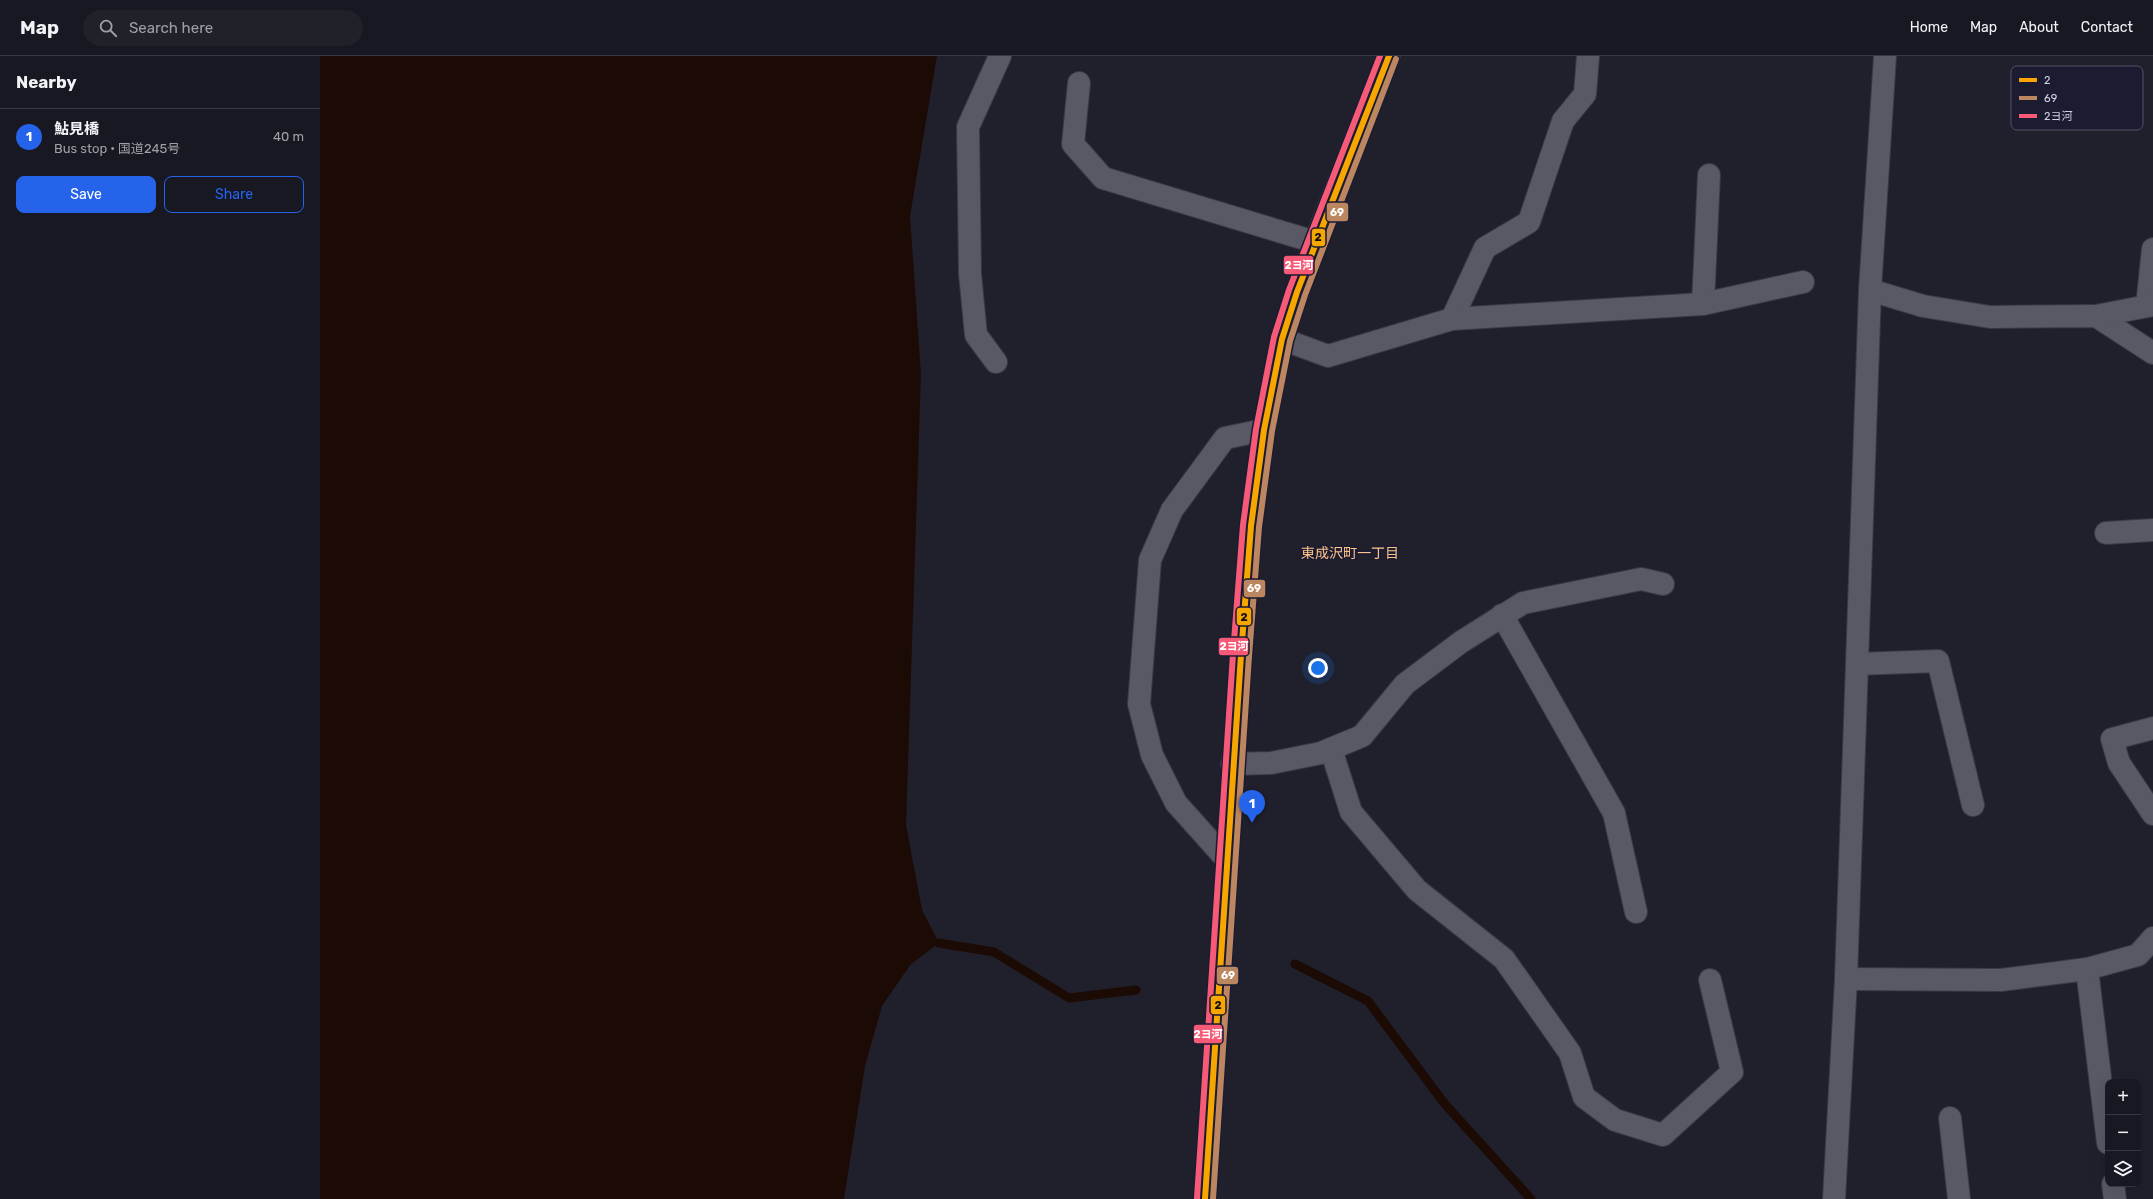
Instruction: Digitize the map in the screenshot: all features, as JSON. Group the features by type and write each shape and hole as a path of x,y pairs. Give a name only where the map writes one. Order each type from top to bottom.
{"highway":[{"path":"1204,1199 1232,764 1251,526 1264,430 1282,338 1315,242 1389,56"}],"street":[{"path":"996,362 976,335 970,274 968,127 1000,56"},
{"path":"1452,319 1485,248 1529,222 1563,122 1585,94 1588,56"},
{"path":"1834,1199 1846,978 1870,290 1885,56"},
{"path":"1079,83 1072,144 1103,178 1315,242"},
{"path":"1703,304 1709,175"},
{"path":"1870,290 1923,306 1990,317 2096,316 2150,305 2153,249"},
{"path":"1282,338 1328,356 1452,319 1703,304 1803,282"},
{"path":"2096,316 2153,353"},
{"path":"1226,860 1176,803 1152,755 1139,704 1150,560 1172,510 1226,438 1264,430"},
{"path":"2106,533 2153,530"},
{"path":"1232,764 1270,763 1331,749 1362,736 1405,684 1461,642 1523,603 1641,579 1663,584"},
{"path":"1502,616 1614,813 1636,912"},
{"path":"1857,664 1938,661 1973,805"},
{"path":"2153,728 2112,739 2119,763 2153,814"},
{"path":"1331,749 1351,812 1417,890 1504,959 1570,1053 1584,1097 1615,1120 1663,1135 1732,1072 1710,980"},
{"path":"1846,978 2001,980 2087,969 2138,955 2153,938"},
{"path":"2087,969 2105,1118"},
{"path":"1950,1118 1959,1199"},
{"path":"2113,1187 2115,1199"}],"shaded area":[{"path":"320,56 937,56 910,216 921,374 906,825 922,910 939,943 911,964 882,1006 865,1066 844,1199 320,1199"}],"waterway":[{"path":"939,943 994,952 1069,998 1136,990"},
{"path":"1295,964 1368,1001 1444,1103 1531,1199"}],"transit line":[{"name":"2ヨ河","path":"1197,1198 1233,654 1243,525 1256,429 1274,337 1289,290 1380,56"},
{"name":"2","path":"1205,1199 1241,655 1251,526 1264,430 1282,339 1297,292 1389,56"},
{"name":"69","path":"1213,1199 1249,656 1259,527 1272,431 1290,341 1305,295 1396,59"}],"place":[{"name":"鮎見橋","path":"1252,823"}],"district":[{"name":"東成沢町一丁目","path":"1350,553"}]}
